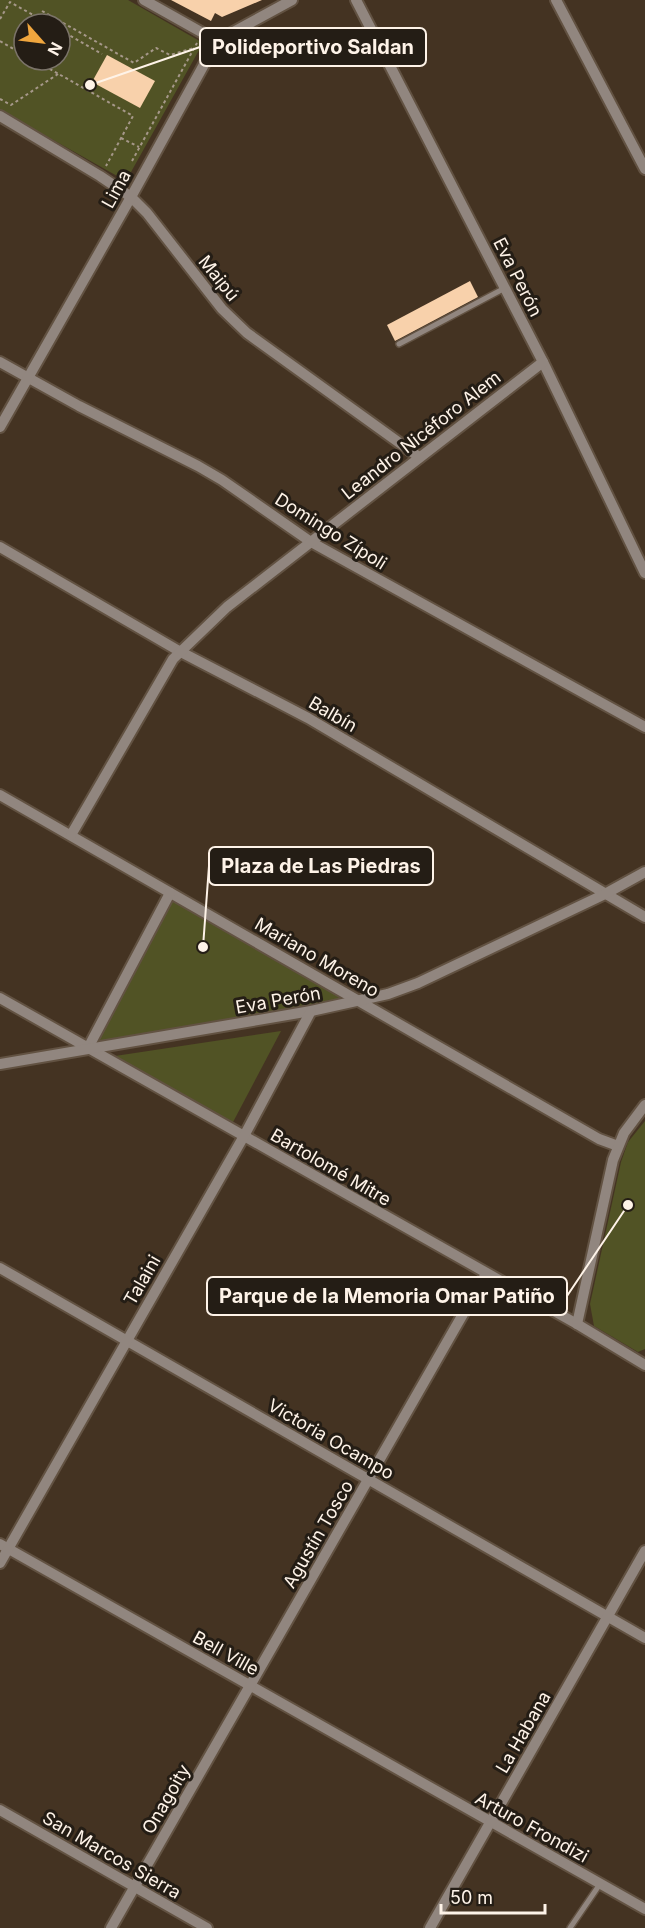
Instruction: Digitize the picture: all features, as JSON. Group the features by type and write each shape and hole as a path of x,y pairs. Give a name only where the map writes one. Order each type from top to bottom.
{"street":[{"path":"144,0 217,41 292,0"},
{"name":"Eva Perón","path":"357,0 543,362 645,573"},
{"path":"556,0 645,169"},
{"name":"Lima","path":"0,427 217,41"},
{"name":"Maipú","path":"0,116 131,197 147,213 222,309 247,333 419,457"},
{"name":"Domingo Zípoli","path":"0,362 222,480 311,542 645,727"},
{"name":"Leandro Nicéforo Alem","path":"71,835 179,651 227,607 543,362"},
{"name":"Balbín","path":"0,547 179,651 308,718 645,917"},
{"name":"Mariano Moreno","path":"0,795 599,1139 618,1146"},
{"name":"Eva Perón","path":"0,1064 361,1001 418,982 605,894 645,872"},
{"path":"88,1048 170,893"},
{"name":"Bartolomé Mitre","path":"0,998 643,1361"},
{"name":"Talaini","path":"0,1563 4,1547 127,1340 244,1136 311,1011"},
{"path":"577,1324 618,1146 645,1105"},
{"name":"Victoria Ocampo","path":"0,1268 645,1638"},
{"name":"Agustín Tosco","path":"251,1686 486,1274"},
{"name":"Bell Ville","path":"4,1547 435,1791"},
{"name":"La Habana","path":"430,1928 645,1551"},
{"name":"Onagoity","path":"111,1928 251,1686"},
{"name":"Arturo Frondizi","path":"435,1791 645,1909"},
{"name":"San Marcos Sierra","path":"0,1810 207,1928"}],"lane":[{"path":"399,344 505,288"},
{"path":"570,1928 600,1884"}],"path":[{"path":"0,19 10,2 28,12"},
{"path":"42,11 134,63 156,48 170,55 194,48"},
{"path":"132,161 202,32"},
{"path":"72,37 102,54"},
{"path":"55,72 133,116 100,176"},
{"path":"0,99 11,105 58,74"},
{"path":"121,138 139,147"}],"green space":[{"path":"0,0 128,0 203,43 126,181 0,110"},
{"path":"170,893 361,1001 88,1048"},
{"path":"281,1031 232,1124 115,1056"},
{"path":"645,1121 645,1349 638,1352 594,1326 590,1304 621,1162 628,1142"}],"building":[{"path":"171,0 262,0 222,17 215,13 211,21"},
{"path":"107,55 155,81 140,108 92,82"},
{"path":"470,281 478,297 395,341 387,325"}],"place":[{"name":"Polideportivo Saldan","path":"90,85"},
{"name":"Plaza de Las Piedras","path":"203,947"},
{"name":"Parque de la Memoria Omar Patiño","path":"628,1205"}]}
